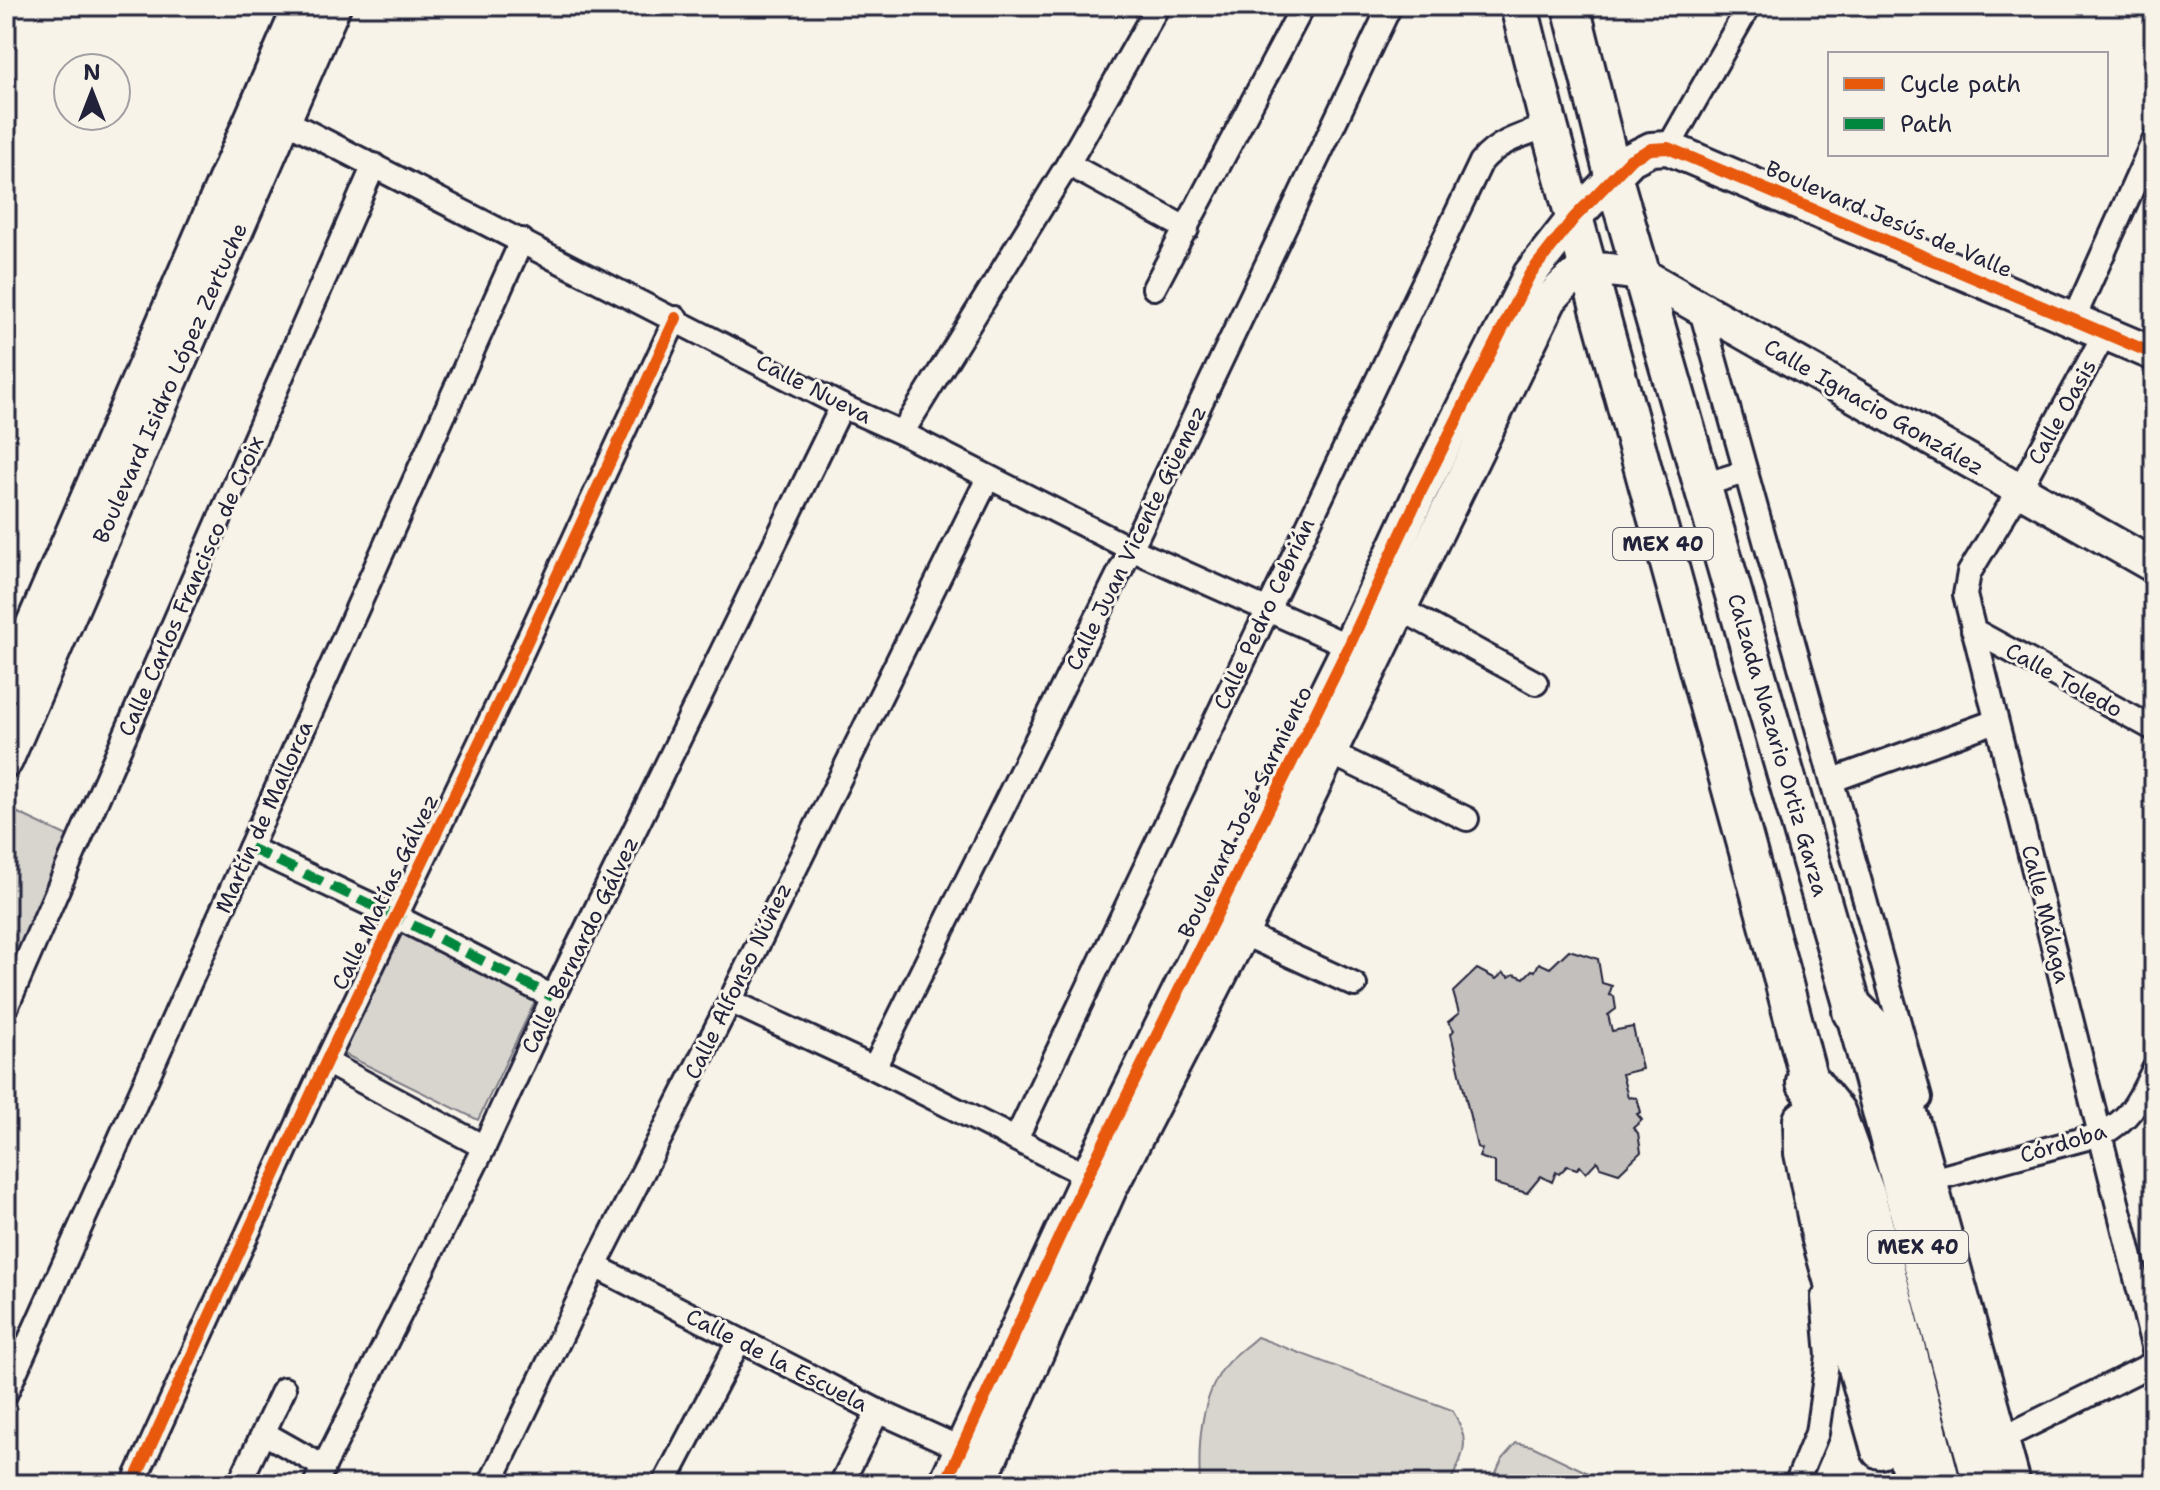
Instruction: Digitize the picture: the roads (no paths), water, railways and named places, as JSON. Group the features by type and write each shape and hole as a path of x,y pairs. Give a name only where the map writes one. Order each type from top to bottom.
{"highway":[{"path":"1854,1011 1880,1037 2006,1437 2009,1484"},
{"path":"1808,1082 1834,1114 1864,1197 1939,1484"}],"main road":[{"name":"MEX 40","path":"1519,6 1549,126 1778,961 1914,1484"},
{"name":"Calzada Nazario Ortiz Garza","path":"1571,6 1614,179 1854,1011 1982,1484"},
{"path":"1854,1011 1848,1046 1851,1073 1960,1484"},
{"path":"1808,1082 1802,1126 1803,1153 1821,1240 1890,1484"}],"street":[{"name":"Boulevard Isidro López Zertuche","path":"6,761 300,6"},
{"name":"Boulevard Isidro López Zertuche","path":"6,686 284,120 334,6"},
{"path":"902,433 1068,164 1158,6"},
{"path":"1154,288 1303,6"},
{"name":"Calle Juan Vicente Güemez","path":"874,1068 1131,549 1390,6"},
{"path":"1614,179 1640,152 1668,148 1749,6"},
{"name":"Calle Nueva","path":"284,120 676,318 842,406 902,433 1131,549 1349,646"},
{"name":"Calle Pedro Cebrián","path":"1016,1139 1481,162 1490,151 1506,141 1549,126"},
{"path":"2074,318 2154,140"},
{"name":"Boulevard Jesús de Valle","path":"1668,148 2154,354"},
{"path":"1068,164 1187,229"},
{"name":"Calle Carlos Francisco de Croix","path":"6,1008 374,165"},
{"name":"Boulevard José Sarmiento","path":"979,1484 1099,1182 1242,933 1399,608 1435,497 1530,274 1574,218 1614,179"},
{"name":"Martín de Mallorca","path":"6,1393 522,240"},
{"name":"Boulevard José Sarmiento","path":"945,1484 1099,1182 1349,646 1550,300 1564,282 1588,268"},
{"name":"Calle Ignacio González","path":"1588,268 1641,274 2154,566"},
{"path":"1700,307 1942,1177 2006,1437 2154,1363"},
{"name":"Calle Matías Gálvez","path":"133,1484 326,1062 500,700 676,318"},
{"name":"Calle Oasis","path":"2019,490 2105,333"},
{"name":"Calle Bernardo Gálvez","path":"319,1475 484,1147 553,997 842,406"},
{"path":"1703,485 1745,472"},
{"name":"Calle Alfonso Núñez","path":"490,1484 595,1266 730,1001 988,478"},
{"name":"Calle Málaga","path":"2019,490 1965,583 1967,608 2154,1350"},
{"path":"1399,608 1536,683"},
{"name":"Calle Toledo","path":"1973,630 2154,729"},
{"path":"1833,780 1996,721"},
{"path":"1329,752 1467,819"},
{"path":"250,848 395,916 553,997"},
{"path":"1242,933 1355,985"},
{"path":"730,1001 874,1068 1099,1182"},
{"path":"326,1062 484,1147"},
{"name":"Córdoba","path":"1942,1177 2102,1134 2121,1124 2131,1113 2154,1069"},
{"path":"1796,1484 1817,1433 1828,1356 1821,1240"},
{"name":"Calle de la Escuela","path":"595,1266 878,1411 962,1449"},
{"path":"664,1484 739,1341"},
{"path":"239,1484 284,1389"},
{"path":"841,1484 878,1411"},
{"path":"264,1433 319,1475"}]}
